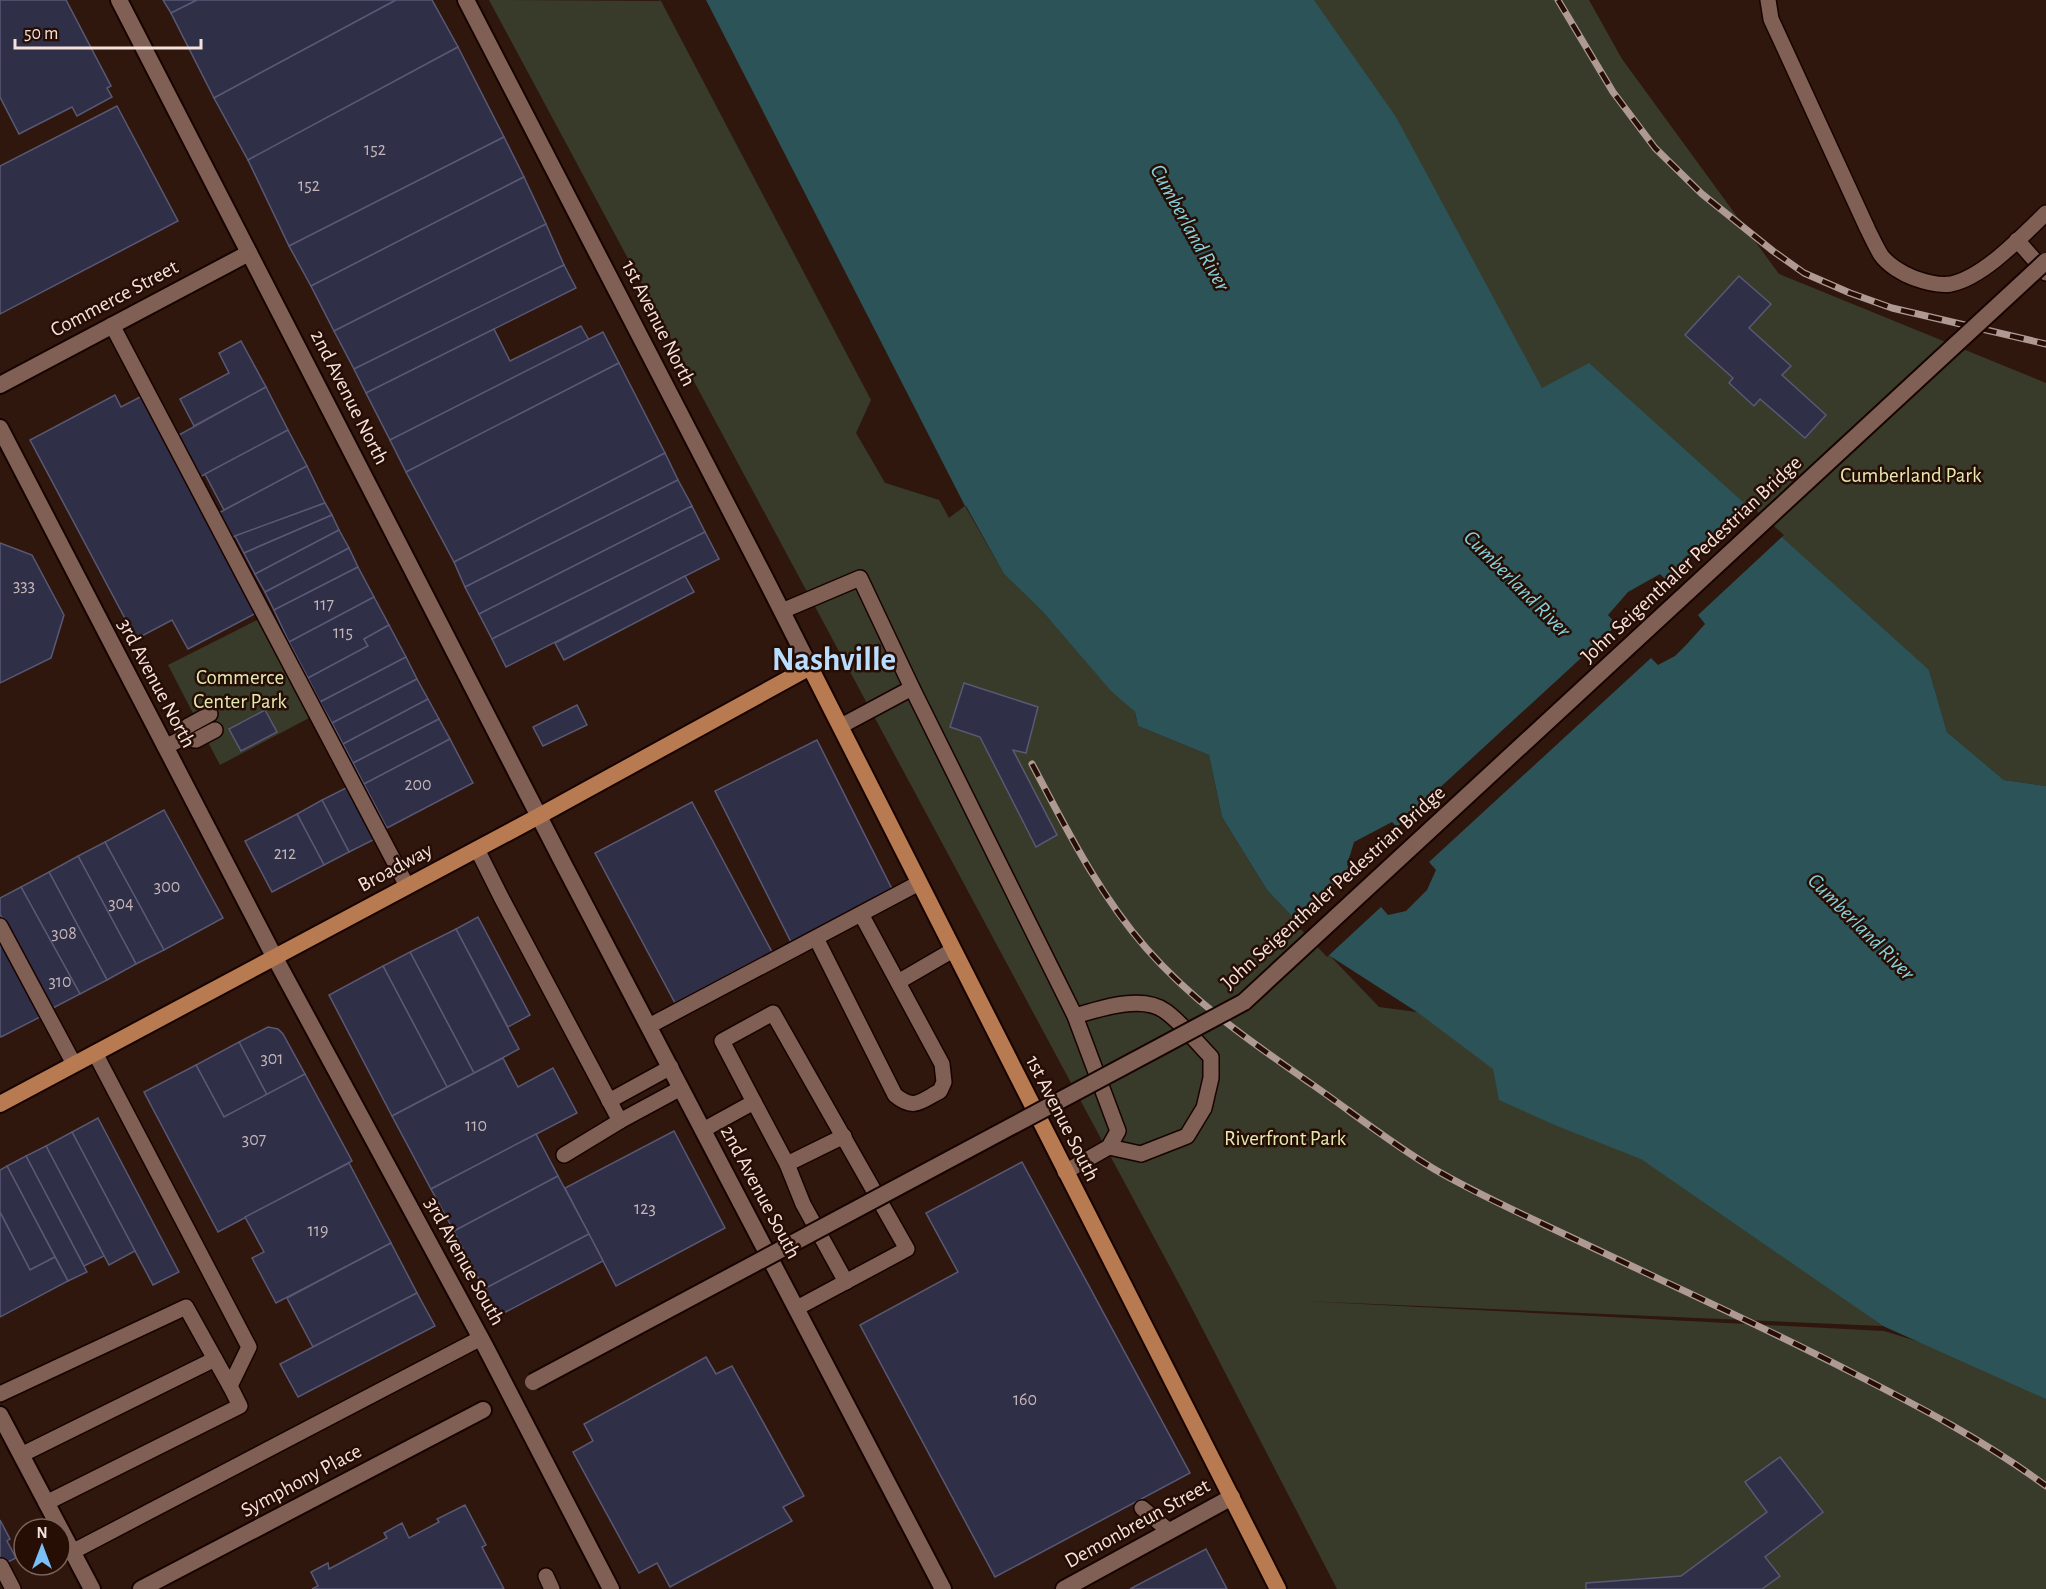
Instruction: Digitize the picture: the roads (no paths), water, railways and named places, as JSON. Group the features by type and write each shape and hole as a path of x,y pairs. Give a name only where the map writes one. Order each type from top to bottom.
{"main road":[{"name":"Broadway","path":"0,1104 539,816 810,668"},
{"name":"1st Avenue South","path":"810,668 1278,1589"}],"street":[{"name":"2nd Avenue North","path":"119,0 539,816"},
{"name":"1st Avenue North","path":"466,0 783,611 810,668"},
{"name":"Commerce Street","path":"0,385 249,253"},
{"name":"John Seigenthaler Pedestrian Bridge","path":"533,1382 1244,1002 2046,261"},
{"name":"3rd Avenue North","path":"0,428 274,958"},
{"name":"2nd Avenue South","path":"539,816 943,1589"},
{"name":"3rd Avenue South","path":"274,958 481,1338 610,1589"},
{"name":"Symphony Place","path":"141,1589 483,1410"},
{"path":"0,1415 53,1517"},
{"name":"Demonbreun Street","path":"1064,1589 1232,1497"},
{"path":"72,1552 92,1589"}],"lane":[{"path":"1768,0 1771,19 1868,230 1882,256 1904,274 1925,282 1950,284 1990,264 2046,213"},
{"path":"2017,240 2046,273"},
{"path":"112,325 407,886"},
{"path":"783,611 860,578 1075,1016 1118,1131 1109,1147 1065,1172"},
{"path":"841,726 912,688"},
{"path":"183,738 188,726 210,714"},
{"path":"165,747 183,738 196,740 215,730"},
{"path":"477,849 620,1121"},
{"path":"649,1026 919,883"},
{"path":"816,938 895,1095 905,1103 913,1105 940,1091 944,1082 942,1064 861,914"},
{"path":"0,926 74,1064"},
{"path":"898,982 953,950"},
{"path":"1075,1016 1114,1004 1140,1004 1164,1010 1211,1057 1211,1078 1204,1108 1187,1136 1141,1154 1109,1147"},
{"path":"797,1308 846,1282 907,1249 773,1013 722,1041 786,1164 802,1204 846,1282"},
{"path":"95,1053 249,1347 231,1386"},
{"path":"609,1101 671,1067"},
{"path":"564,1155 681,1088"},
{"path":"703,1130 754,1102"},
{"path":"786,1164 844,1136"},
{"path":"0,1394 186,1307 240,1406 46,1503"},
{"path":"72,1552 481,1338"},
{"path":"21,1455 215,1359"},
{"path":"1142,1508 1169,1532"},
{"path":"1,1566 14,1589"}],"water":[{"name":"Cumberland River","path":"658,0 1314,0 1396,117 1542,388 1589,363 1929,670 1947,732 2004,780 2046,786 2046,1399 1883,1326 1641,1159 1499,1100 1493,1069 1417,1012 1330,956 1267,890 1222,817 1209,755 1138,726 1135,712 1111,691 1043,612 1004,574 966,506 949,518 939,500 885,483 856,433 871,400 661,1"}],"railway":[{"path":"1558,0 1613,92 1655,148 1702,194 1804,273 1892,308 2046,344"},
{"path":"1032,764 1070,836 1098,882 1146,948 1204,1005 1269,1054 1434,1169 1508,1208 1786,1339 1903,1399 1976,1439 2046,1486"}],"district":[{"name":"Nashville","path":"834,658"}],"park label":[{"name":"Cumberland Park","path":"1911,475"},
{"name":"Commerce Center Park","path":"240,689"},
{"name":"Riverfront Park","path":"1285,1138"}]}
